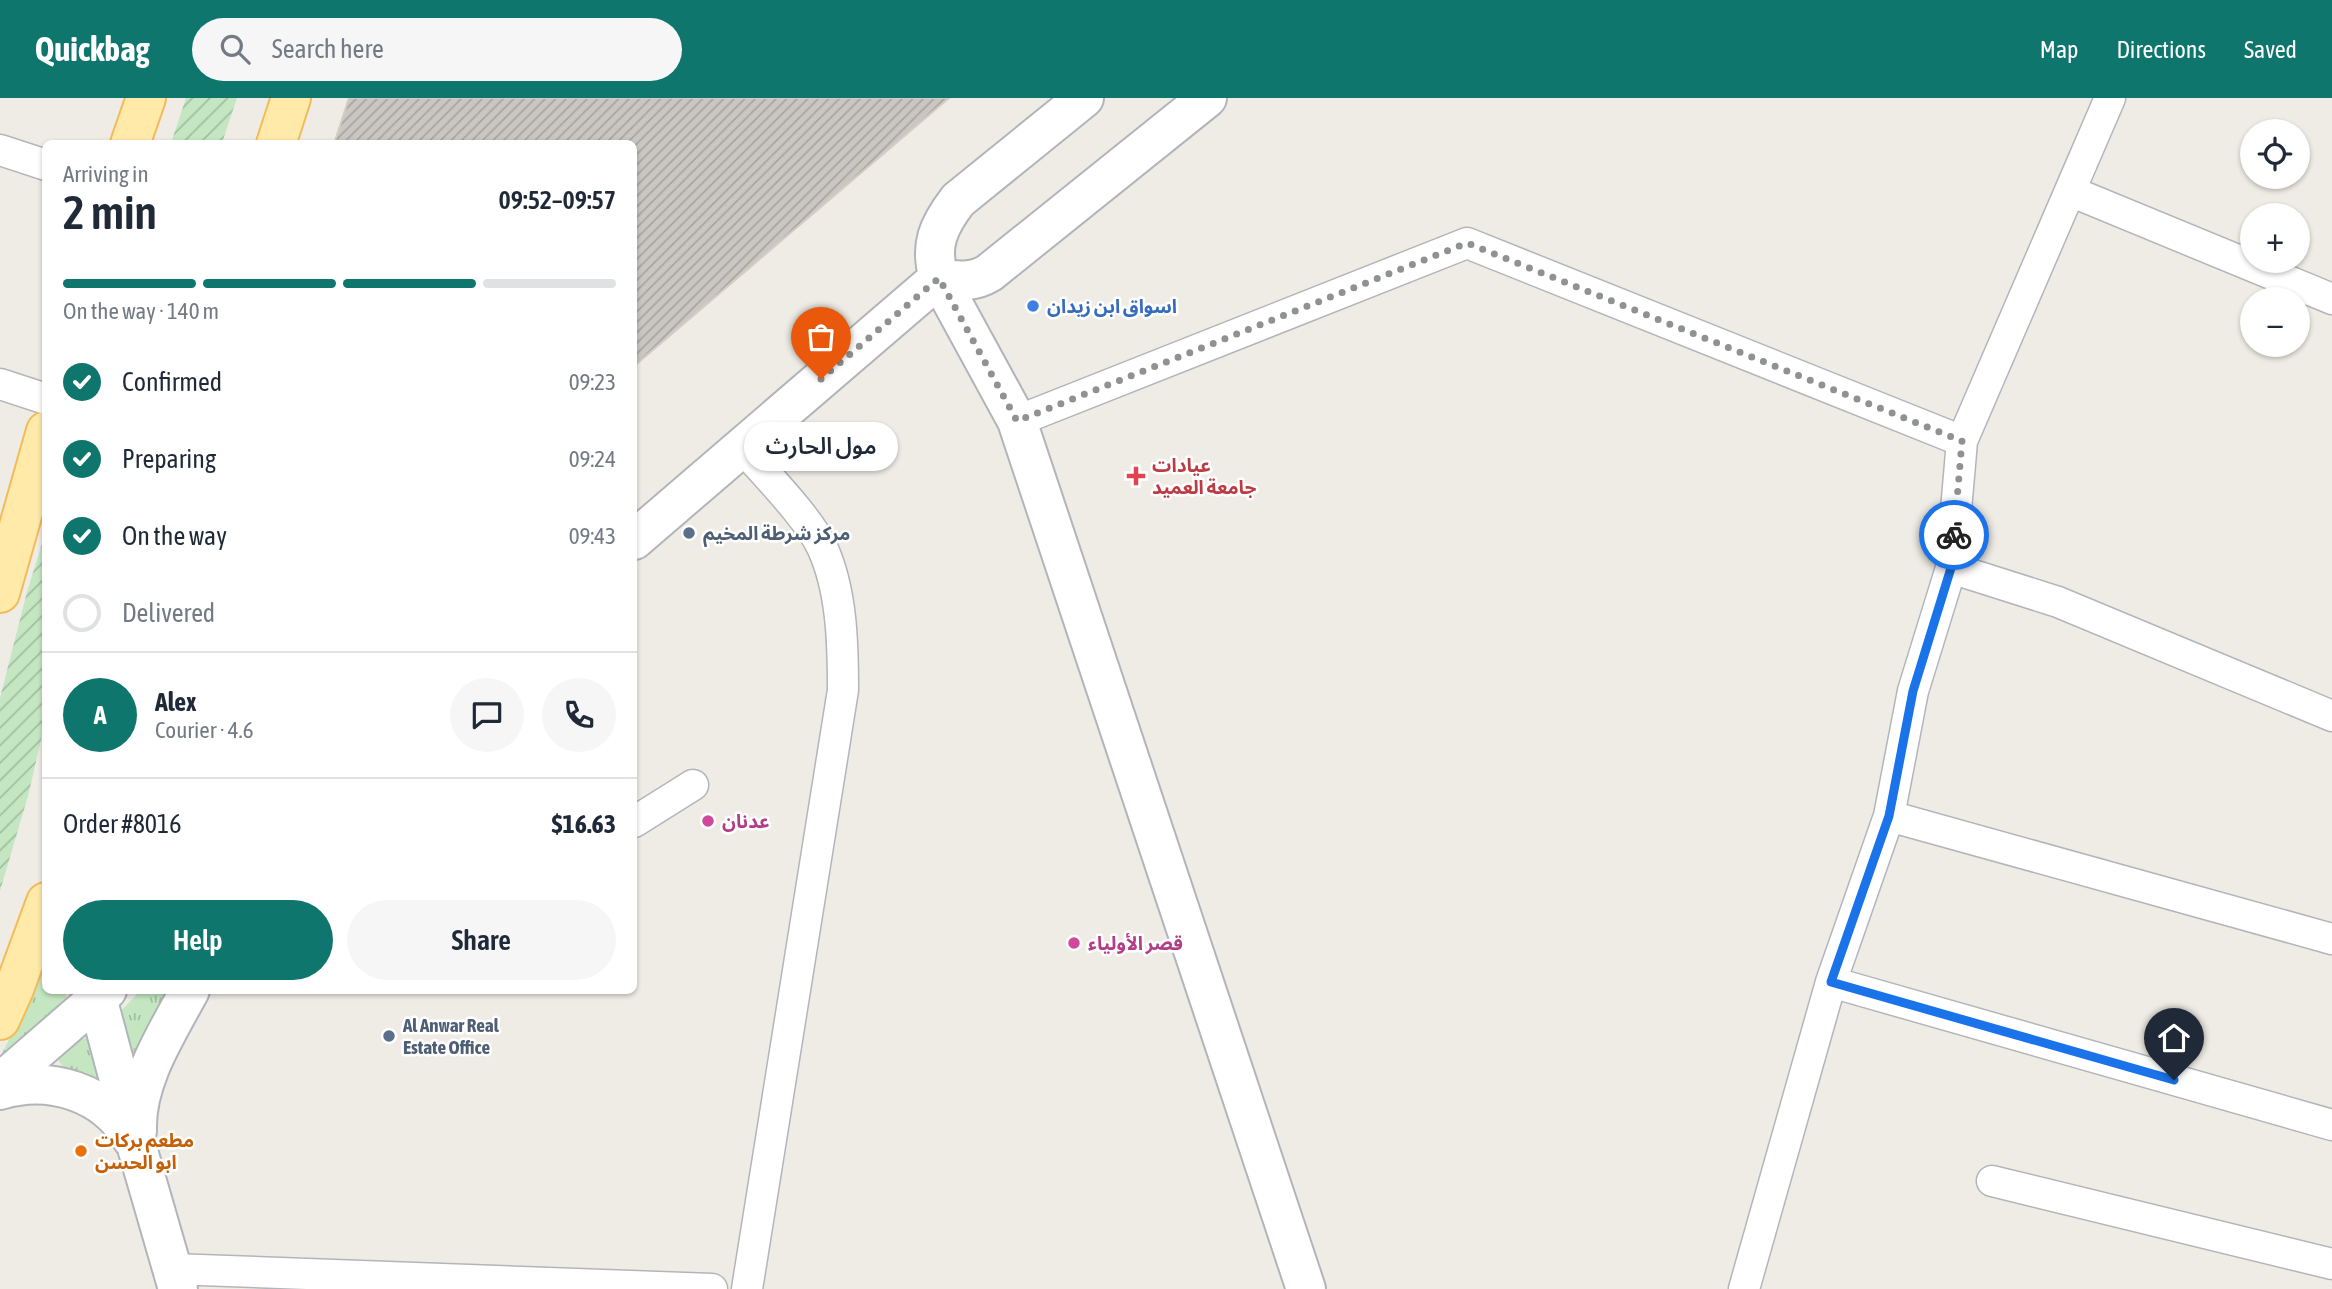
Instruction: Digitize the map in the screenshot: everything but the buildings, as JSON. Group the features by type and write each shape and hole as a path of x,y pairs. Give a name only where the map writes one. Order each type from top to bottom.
{"main road":[{"path":"131,140 146,98"},
{"path":"277,140 290,98"},
{"path":"1084,98 958,200 943,219 936,239 934,261 939,278 1017,421 1306,1289"},
{"path":"939,278 956,281 979,279 989,273 1207,98"},
{"path":"637,537 939,278"},
{"path":"0,593 42,445"},
{"path":"0,1020 42,913"},
{"path":"0,1083 99,994"},
{"path":"100,994 138,1151 175,1279"},
{"path":"138,1151 137,1110 141,1093 150,1068 188,994"},
{"path":"0,1090 24,1084 47,1084 81,1094 111,1112 138,1151"}],"street":[{"path":"1744,1289 1831,982 1889,816 1913,691 1951,568 1962,441 2110,98"},
{"path":"0,150 42,164"},
{"path":"2070,191 2332,299"},
{"path":"1017,421 1467,243 1962,441"},
{"path":"0,384 42,398"},
{"path":"742,447 810,527 822,547 833,581 840,619 843,690 747,1289"},
{"path":"1951,568 2058,602 2332,716"},
{"path":"637,820 692,785"},
{"path":"1889,816 2332,939"},
{"path":"1831,982 2332,1125"},
{"path":"1992,1181 2332,1264"},
{"path":"175,1279 712,1289"}],"green space":[{"path":"186,98 237,98 223,140 172,140"},
{"path":"42,544 42,736 28,796 0,891 0,698"},
{"path":"42,951 42,994 66,994 66,1003 0,1068 0,1057 15,1028"},
{"path":"137,994 177,994 131,1070 121,1019 121,1011"},
{"path":"88,1037 107,1091 66,1070 59,1062 59,1058 77,1041"}],"way so far":[{"path":"821,379 939,278 1017,421 1467,243 1962,441 1954,535"}],"place":[{"name":"اسواق ابن زيدان","path":"1033,306"},
{"name":"مول الحارث","path":"821,379"},
{"name":"عيادات جامعة العميد","path":"1136,476"},
{"name":"مركز شرطة المخيم","path":"689,533"},
{"name":"عدنان","path":"708,821"},
{"name":"قصر الأولياء","path":"1074,943"},
{"name":"Al Anwar Real Estate Office","path":"389,1036"},
{"name":"مطعم بركات ابو الحسن","path":"81,1151"}],"route":[{"path":"1954,535 1951,568 1913,691 1889,816 1831,982 2174,1080"}]}
